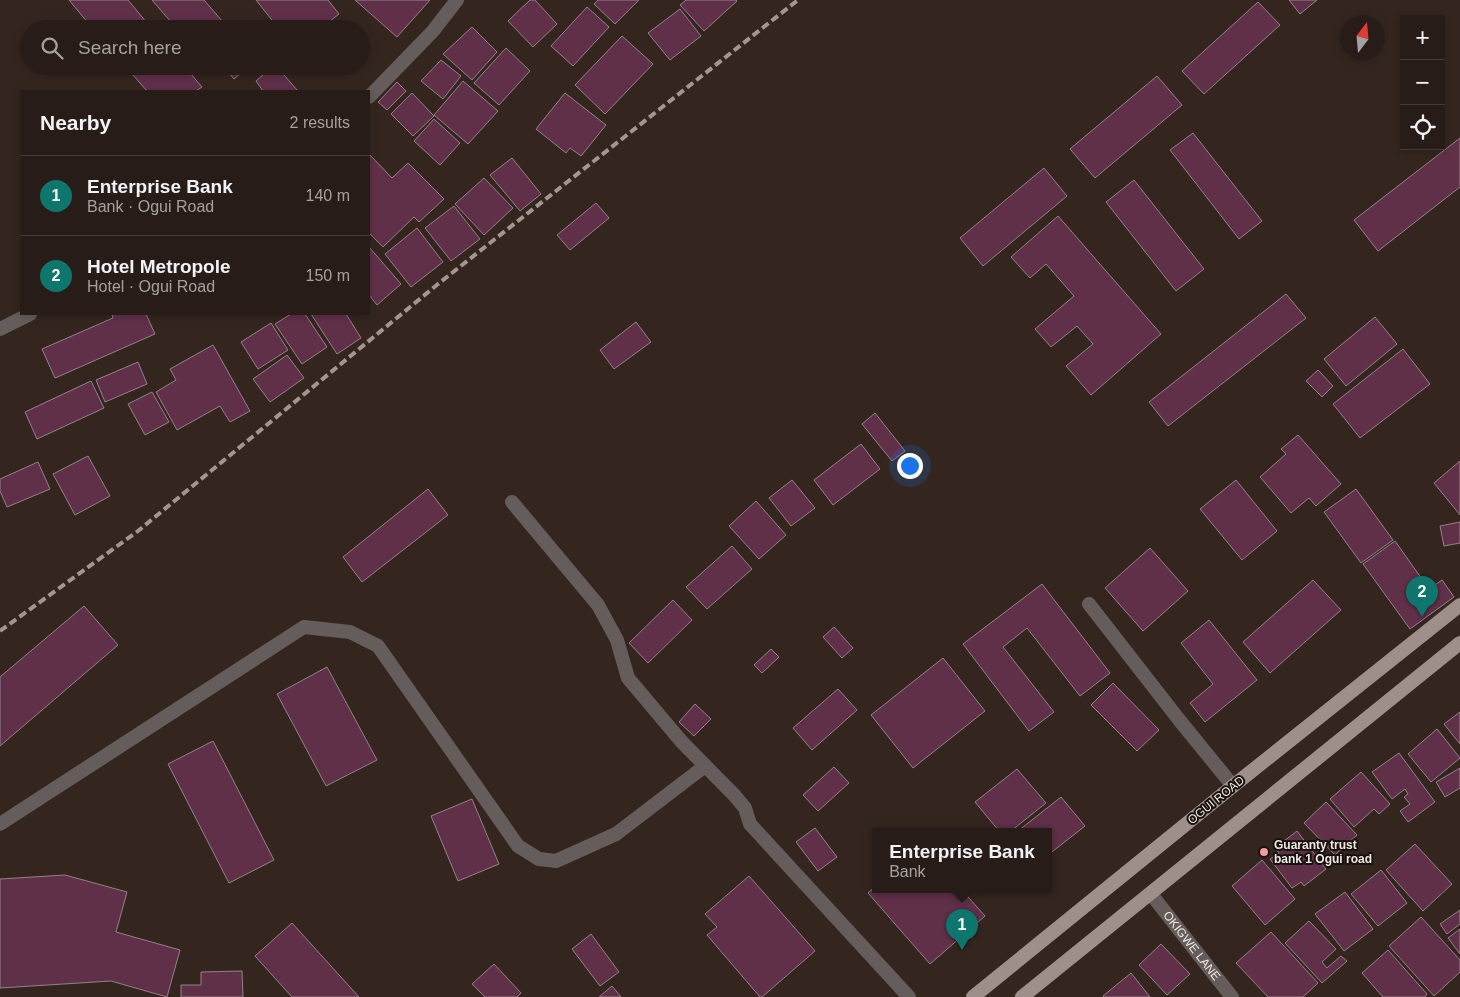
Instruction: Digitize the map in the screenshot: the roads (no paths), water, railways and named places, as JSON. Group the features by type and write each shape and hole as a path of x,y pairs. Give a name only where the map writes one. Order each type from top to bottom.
{"main road":[{"name":"OGUI ROAD","path":"973,997 1460,605"},
{"path":"1022,997 1460,643"}],"street":[{"path":"370,96 433,31 457,0"},
{"path":"0,329 28,315"},
{"path":"512,502 598,604 617,640 628,678 681,741 745,808 750,824 909,997"},
{"path":"1089,604 1233,786"},
{"path":"0,824 304,627 350,632 378,646 518,846 540,859 556,861 616,834 706,766"},
{"name":"OKIGWE LANE","path":"1151,894 1232,997"}],"railway":[{"path":"0,631 138,531 438,284 798,0"}],"place":[{"name":"Hotel Metropole","path":"1422,617"},
{"name":"Guaranty trust bank 1 Ogui road","path":"1264,852"},
{"name":"Enterprise Bank","path":"962,950"}]}
